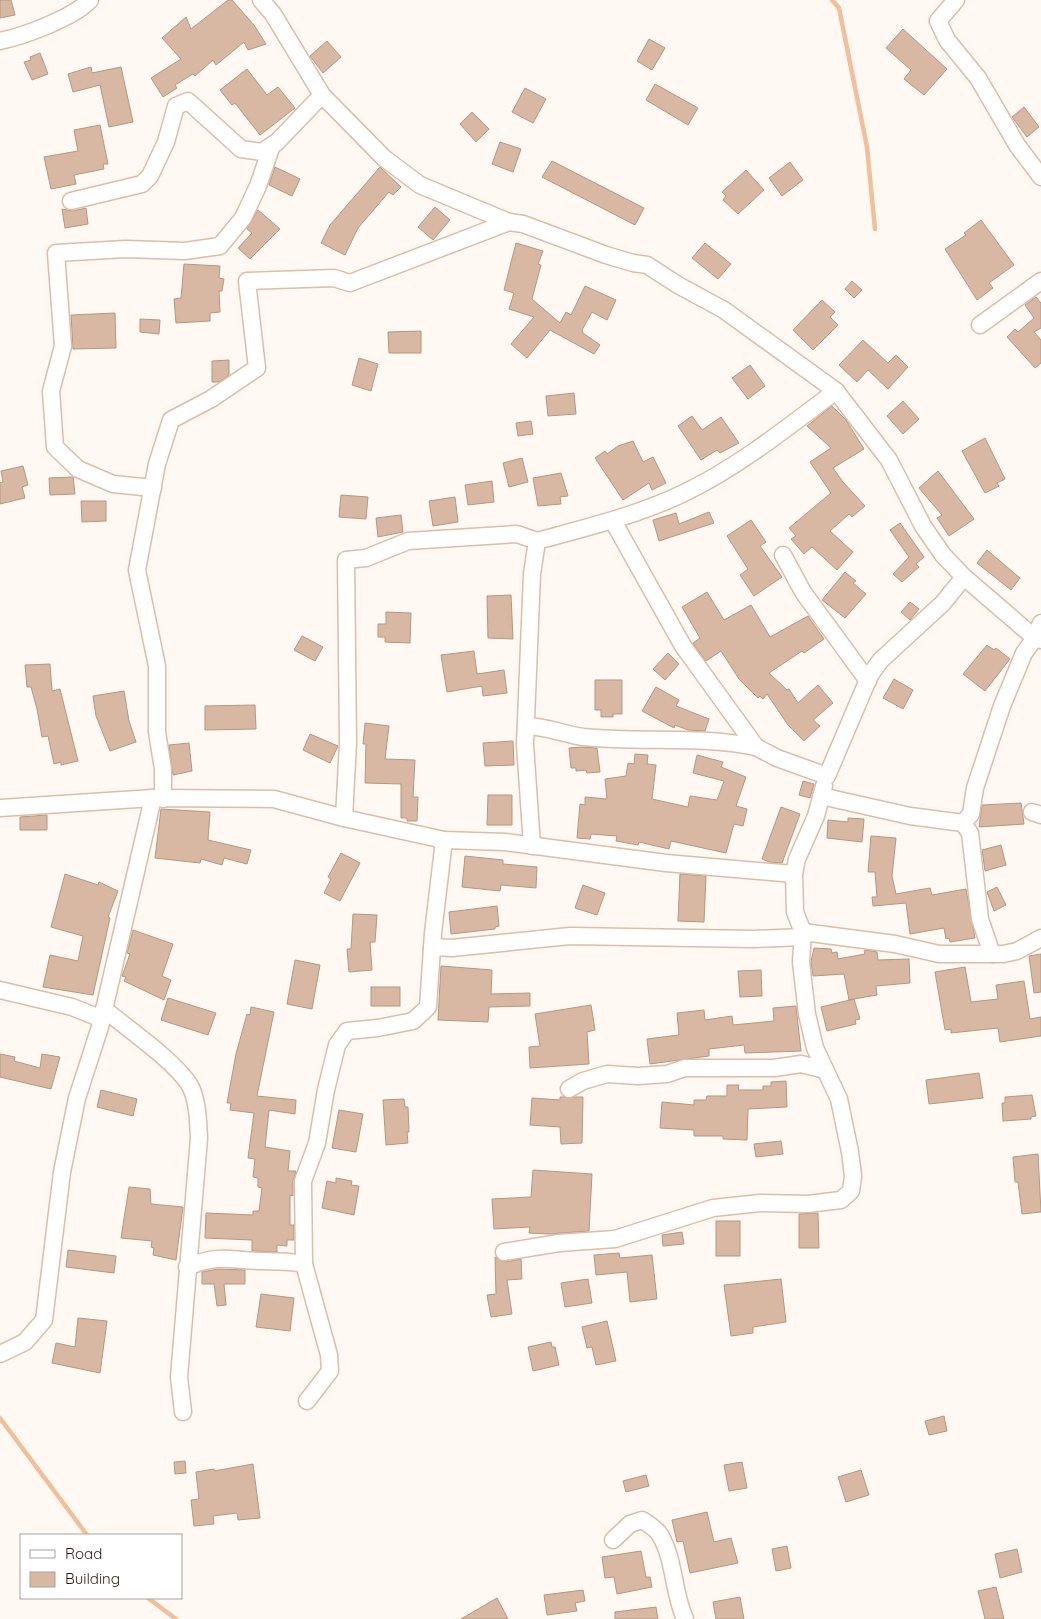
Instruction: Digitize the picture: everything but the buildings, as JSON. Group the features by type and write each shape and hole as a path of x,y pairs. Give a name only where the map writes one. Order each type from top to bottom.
{"street":[{"path":"0,41 23,36 45,27 90,0"},
{"path":"261,0 273,14 322,95 384,158 420,185 509,222 530,226 606,255 648,265 678,285 724,310 836,391 876,440 889,460 923,526 942,555 1038,639"},
{"path":"956,0 938,21 943,34 978,78 1017,145 1041,177"},
{"path":"71,201 142,184 150,176 166,142 176,106 182,103 188,101 241,149 262,152 271,148 322,95"},
{"path":"153,488 112,484 78,469 55,447 52,392 63,346 56,253 126,249 185,251 220,246 243,218 258,186 271,148"},
{"path":"0,1354 25,1342 44,1320 62,1172 77,1098 103,1014 158,798 163,769 157,732 157,666 137,570 157,464 171,420 210,399 257,368 247,281 334,278 350,283 509,222"},
{"path":"980,325 1041,281"},
{"path":"344,818 348,743 346,560 366,558 408,541 517,534 537,541 613,521 689,490 744,457 836,391"},
{"path":"613,521 683,646 756,746"},
{"path":"532,846 525,744 532,574 537,541"},
{"path":"782,555 803,592 868,681"},
{"path":"504,1252 559,1243 615,1239 713,1208 760,1203 808,1204 841,1200 851,1191 853,1176 840,1100 815,1048 807,1014 801,962 803,935 795,912 794,874 797,859 816,816 828,776 868,681 880,661 943,603 964,576"},
{"path":"963,823 972,814 975,788 1002,706 1024,654 1038,639 1041,622"},
{"path":"526,726 582,737 664,741 726,740 756,746 777,758 828,776"},
{"path":"821,796 910,816 963,823 970,833 980,919 992,954"},
{"path":"0,808 158,798 274,799 344,818 444,840 505,842 666,863 794,874"},
{"path":"307,1401 330,1371 329,1355 304,1264 303,1181 317,1143 326,1090 337,1045 348,1031 378,1028 413,1021 428,1006 432,947 444,840"},
{"path":"432,947 452,948 570,936 754,939 803,935 895,944 939,954 992,954 1017,951 1041,938"},
{"path":"0,990 103,1014 176,1069 189,1086 197,1110 199,1138 179,1376 183,1412"},
{"path":"570,1089 583,1081 607,1074 638,1076 667,1074 685,1068 774,1068 801,1064 825,1070"},
{"path":"187,1267 208,1259 237,1258 265,1262 286,1260 304,1264"},
{"path":"613,1540 630,1524 642,1520 653,1526 660,1535 670,1562 680,1608 685,1619"}],"waterway":[{"path":"832,0 839,8 867,147 875,229"},
{"path":"0,1418 86,1534"},
{"path":"149,1599 176,1619"}]}
